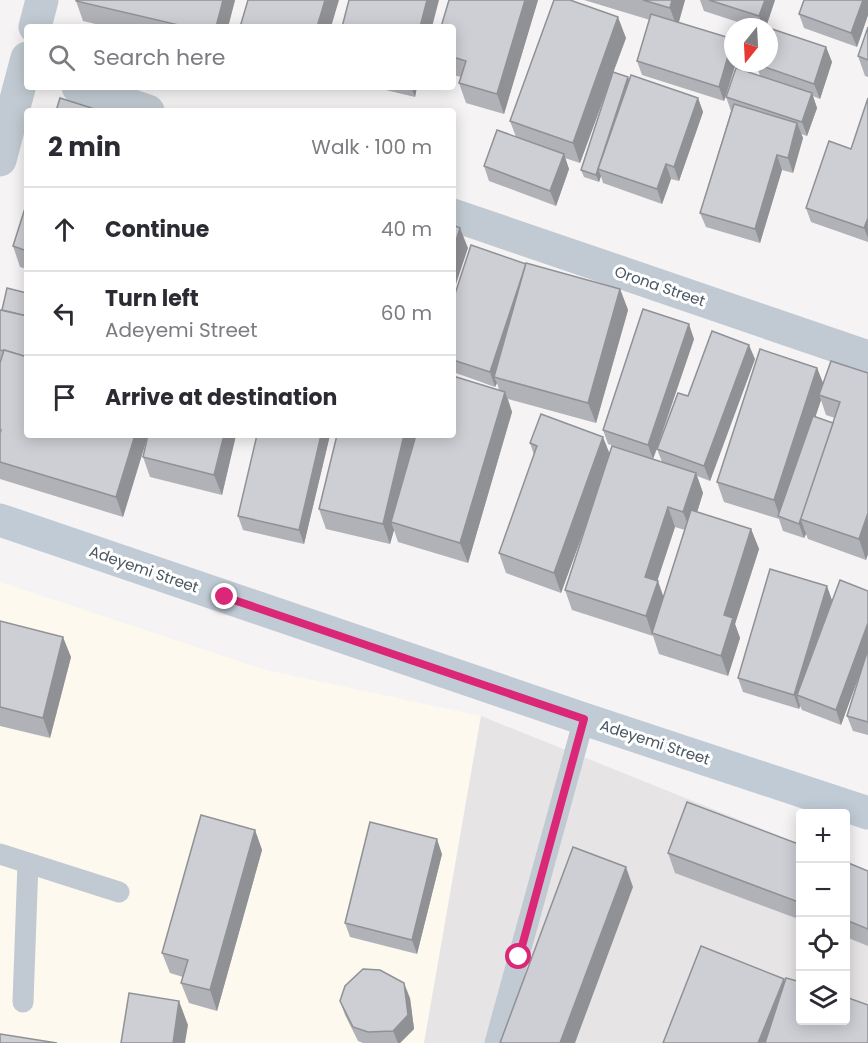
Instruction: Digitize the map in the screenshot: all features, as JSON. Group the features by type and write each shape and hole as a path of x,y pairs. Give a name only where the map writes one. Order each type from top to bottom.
{"street":[{"path":"36,24 42,0"},
{"path":"0,160 24,73"},
{"path":"87,90 139,108"},
{"name":"Orona Street","path":"456,216 868,357"},
{"name":"Adeyemi Street","path":"0,520 868,813"}],"lane":[{"path":"495,1043 584,719"},
{"path":"0,854 118,892"},
{"path":"22,1002 28,863"}],"shaded area":[{"path":"0,582 266,670 481,716 424,1043 0,1043"},
{"path":"481,716 796,842 796,1025 850,1025 850,865 868,872 868,1043 424,1043"}],"building":[{"path":"223,0 217,24 174,24 76,1"},
{"path":"248,0 325,0 318,24 241,24"},
{"path":"349,0 427,0 421,24 343,24"},
{"path":"449,0 525,0 497,94 459,83 466,61 456,58 456,24 442,24"},
{"path":"554,0 570,0 618,17 573,143 510,121"},
{"path":"643,0 672,0 670,8"},
{"path":"709,0 765,0 759,16"},
{"path":"804,0 863,0 851,33 799,14"},
{"path":"651,14 724,36 724,70 719,87 637,61"},
{"path":"868,27 868,60 858,56"},
{"path":"778,31 826,47 814,84 778,72"},
{"path":"613,72 628,77 596,175 581,170"},
{"path":"735,72 748,72 812,93 802,122 726,97"},
{"path":"631,75 698,98 674,167 666,164 657,189 598,169"},
{"path":"60,98 92,108 57,108"},
{"path":"868,98 868,218 864,228 806,208 829,141 851,149"},
{"path":"734,104 797,123 788,158 777,155 755,229 700,213"},
{"path":"497,130 564,154 550,191 484,166"},
{"path":"24,211 24,250 13,246"},
{"path":"456,226 460,228 456,241"},
{"path":"471,245 526,264 490,372 456,361 456,291"},
{"path":"526,263 620,289 588,403 494,377"},
{"path":"7,288 24,292 24,315 2,310"},
{"path":"643,309 689,324 648,445 603,430"},
{"path":"0,310 24,315 24,356 0,350"},
{"path":"712,331 749,345 704,466 657,449 678,393 688,396"},
{"path":"760,349 817,368 774,500 717,482"},
{"path":"4,350 24,356 24,438 134,438 116,497 0,462 0,363"},
{"path":"831,361 868,373 868,513 859,539 800,519 840,402 819,395"},
{"path":"456,377 505,392 460,543 391,522 415,438 456,438"},
{"path":"541,414 603,437 554,573 499,553 537,446 530,443"},
{"path":"813,416 833,423 799,524 778,516"},
{"path":"147,438 223,438 214,475 143,457"},
{"path":"256,438 320,438 299,530 238,516"},
{"path":"336,438 403,438 383,524 319,509"},
{"path":"612,446 696,473 683,512 668,507 645,577 658,581 646,616 565,590"},
{"path":"691,510 751,529 724,615 733,618 721,656 652,633"},
{"path":"770,569 827,586 794,695 738,678"},
{"path":"840,580 868,591 868,623 836,710 797,695"},
{"path":"0,621 63,637 43,718 0,707"},
{"path":"868,649 868,722 847,716"},
{"path":"687,802 796,843 796,901 668,853"},
{"path":"201,815 255,830 210,990 181,983 188,960 162,953"},
{"path":"370,822 437,839 412,940 345,923"},
{"path":"573,847 626,867 560,1043 500,1043"},
{"path":"850,864 868,871 868,929 850,922"},
{"path":"701,946 784,979 758,1043 663,1043"},
{"path":"363,969 380,970 404,983 408,1015 393,1031 368,1032 353,1027 340,1001 345,986"},
{"path":"786,978 796,981 796,1025 850,1025 850,998 868,1005 868,1043 765,1043"},
{"path":"129,993 179,1001 173,1043 121,1043"},
{"path":"0,1034 57,1043 0,1043"}],"route":[{"path":"225,597 584,719 519,957"}]}
